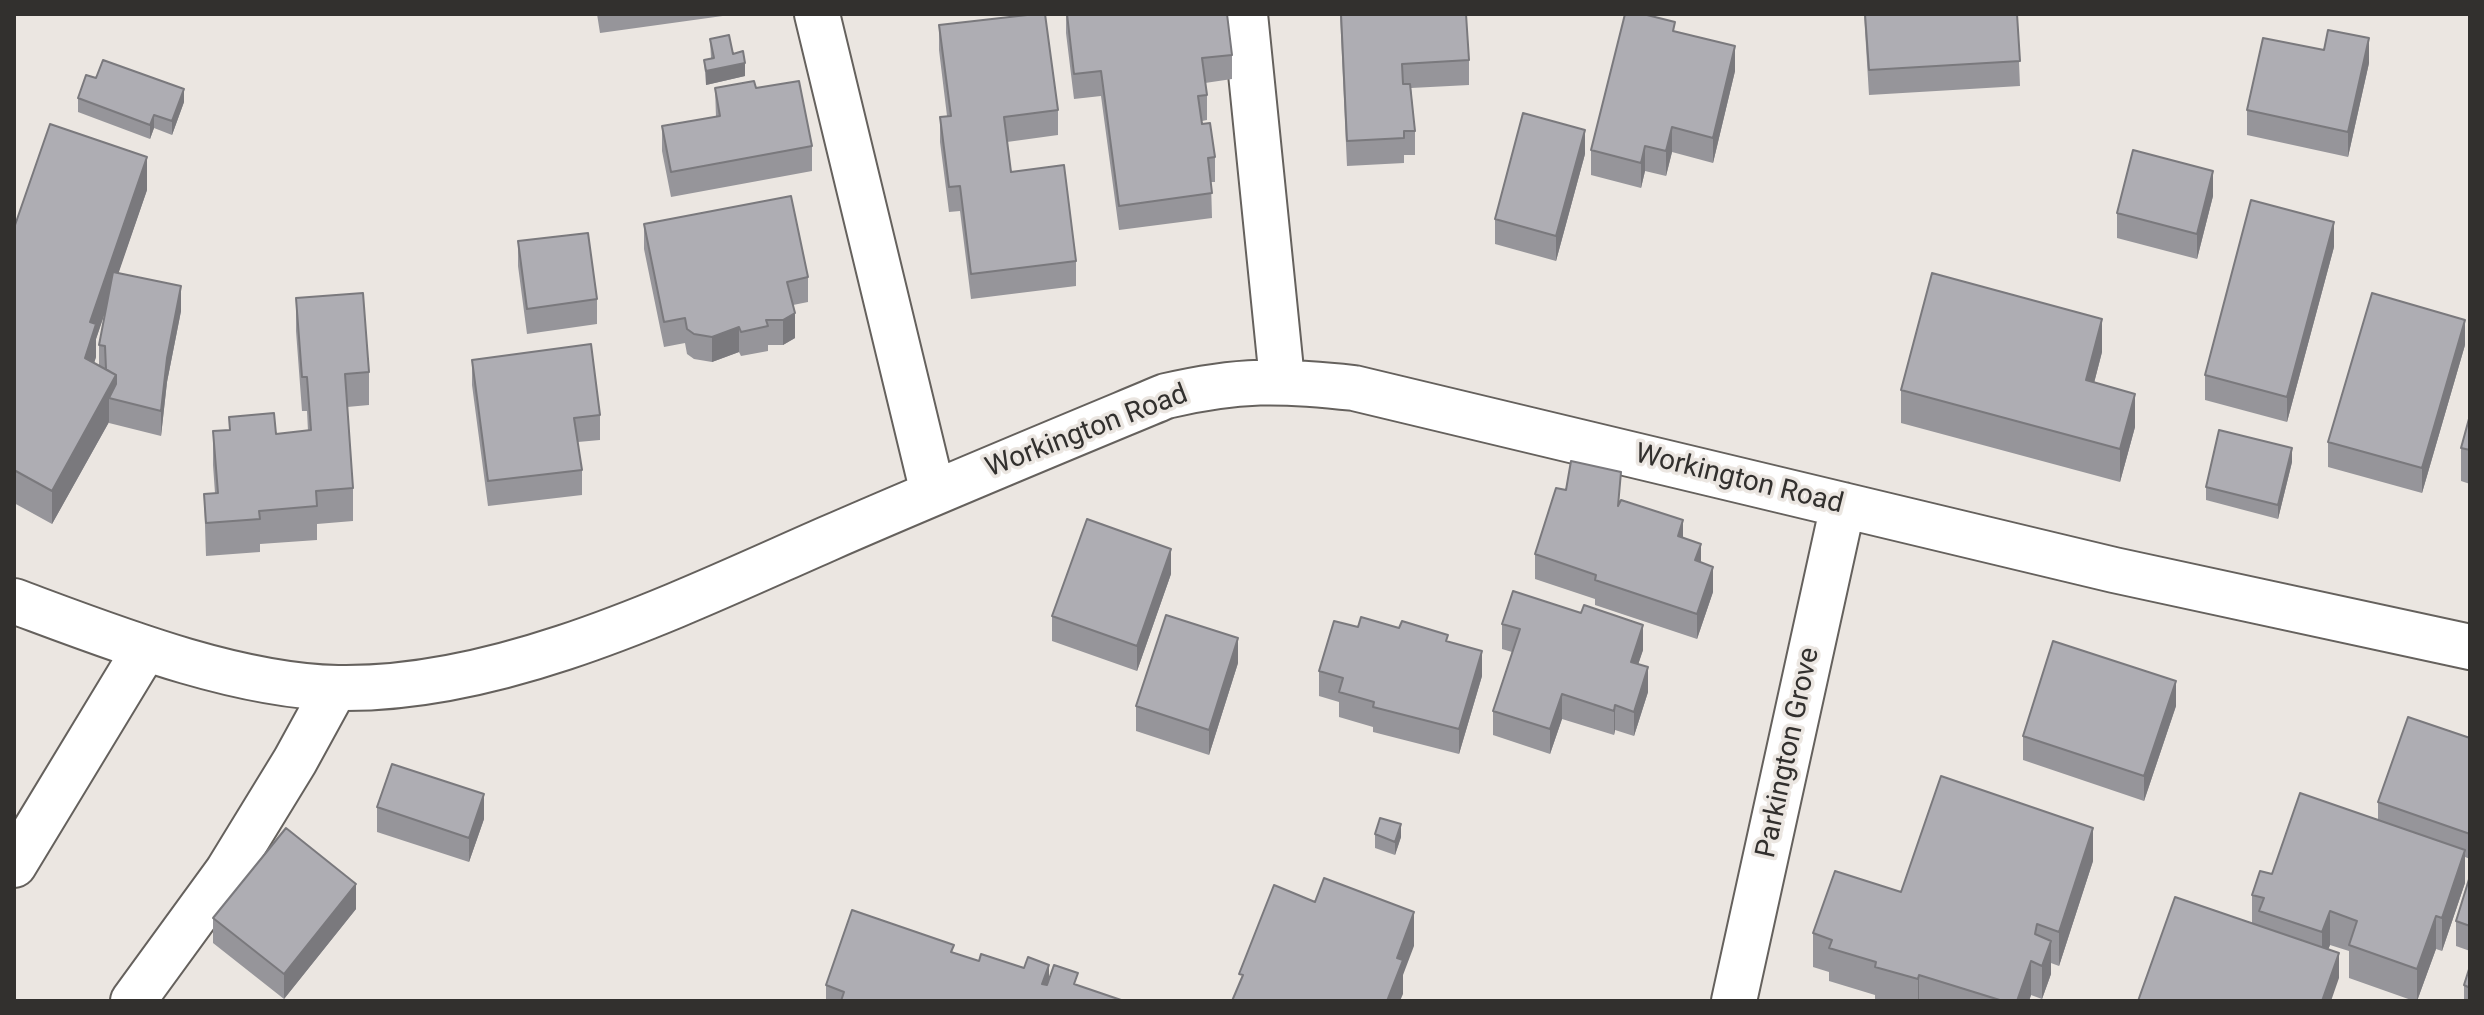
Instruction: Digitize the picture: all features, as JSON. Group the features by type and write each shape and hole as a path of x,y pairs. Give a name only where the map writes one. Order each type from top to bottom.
{"street":[{"path":"817,14 933,493"},
{"path":"1245,14 1282,380"},
{"name":"Workington Road","path":"14,601 145,649 287,683 374,688 444,678 529,656 636,622 1166,396 1223,382 1282,380 1354,388 2114,570 2470,647"},
{"name":"Parkington Grove","path":"1734,1001 1843,505"},
{"path":"14,865 145,649"},
{"path":"133,1001 227,872 295,761 335,688"}],"building":[{"path":"1045,14 1058,110 1004,117 1011,172 1064,165 1076,261 971,274 960,186 949,187 940,117 951,116 939,25"},
{"path":"1067,14 1227,14 1232,55 1202,58 1207,95 1198,96 1202,124 1210,123 1215,157 1208,158 1212,193 1119,206 1101,71 1074,74"},
{"path":"1341,14 1466,14 1469,60 1402,64 1403,84 1410,84 1415,131 1404,131 1404,138 1347,141"},
{"path":"1625,14 1643,14 1675,22 1673,31 1735,46 1713,138 1672,127 1666,151 1645,146 1641,163 1591,150"},
{"path":"1865,14 2017,14 2020,61 1869,70"},
{"path":"2328,30 2369,38 2348,132 2247,110 2263,38 2324,50"},
{"path":"729,35 733,54 743,51 745,63 706,71 704,60 714,58 710,39"},
{"path":"103,60 184,89 172,121 154,115 150,125 78,98 86,75 96,78"},
{"path":"754,81 756,88 799,81 812,146 671,172 662,126 720,116 715,88"},
{"path":"1523,113 1585,130 1556,236 1495,219"},
{"path":"50,124 147,157 90,322 96,324 85,358 116,375 52,491 14,470 14,228"},
{"path":"2133,150 2213,171 2197,234 2117,213"},
{"path":"791,196 808,277 787,282 795,313 783,320 766,320 768,326 741,332 739,327 712,337 694,334 687,329 685,318 664,322 644,224"},
{"path":"2251,200 2334,222 2287,397 2205,375"},
{"path":"588,233 597,299 527,309 518,241"},
{"path":"113,272 181,286 167,358 161,411 109,398 116,384 116,375 106,369 105,346 99,345"},
{"path":"1932,273 2102,319 2086,380 2135,394 2120,449 1901,390"},
{"path":"363,293 369,372 345,374 353,488 316,491 317,506 259,511 260,519 206,523 204,494 218,493 213,431 230,430 229,417 274,413 276,434 311,430 307,377 302,377 296,298"},
{"path":"2372,293 2465,320 2422,468 2328,442"},
{"path":"591,344 600,415 574,418 582,470 488,481 472,360"},
{"path":"2470,415 2470,450 2461,448"},
{"path":"2219,430 2292,448 2278,505 2206,487"},
{"path":"1571,461 1621,472 1618,506 1621,500 1683,520 1678,536 1701,544 1695,560 1713,567 1697,614 1595,580 1596,575 1535,554 1556,488 1566,490"},
{"path":"1087,519 1171,549 1137,646 1052,616"},
{"path":"1513,591 1581,613 1584,605 1643,625 1631,662 1648,667 1634,712 1615,705 1614,711 1562,694 1550,729 1493,711 1520,629 1502,624"},
{"path":"1166,615 1238,638 1209,730 1136,706"},
{"path":"1361,617 1399,628 1402,621 1448,635 1446,641 1482,651 1459,729 1373,707 1374,702 1339,692 1343,678 1319,671 1334,621 1358,627"},
{"path":"2053,641 2176,681 2144,776 2023,736"},
{"path":"2408,717 2470,738 2470,834 2378,802"},
{"path":"392,764 484,794 469,838 377,807"},
{"path":"1941,776 2093,828 2059,932 2037,924 2035,934 2051,941 2042,966 2031,961 2017,1001 2003,1001 1919,975 1918,979 1875,967 1876,962 1829,948 1832,940 1813,933 1835,871 1901,892"},
{"path":"2300,793 2465,850 2442,918 2436,916 2417,969 2349,945 2357,921 2330,911 2322,932 2259,911 2264,898 2252,895 2260,871 2272,874"},
{"path":"1380,818 1401,824 1395,842 1375,834"},
{"path":"286,828 356,884 284,974 213,918"},
{"path":"2470,876 2470,926 2456,921"},
{"path":"1324,878 1414,912 1397,958 1403,960 1387,1001 1232,1001 1243,975 1239,974 1274,885 1315,902"},
{"path":"2175,897 2339,953 2322,1001 2138,1001"},
{"path":"852,910 954,945 951,952 979,961 981,954 1024,968 1028,957 1049,965 1042,984 1047,985 1054,965 1078,973 1074,984 1124,1001 841,1001 844,992 826,985"},
{"path":"2470,966 2470,988 2464,985"}]}
